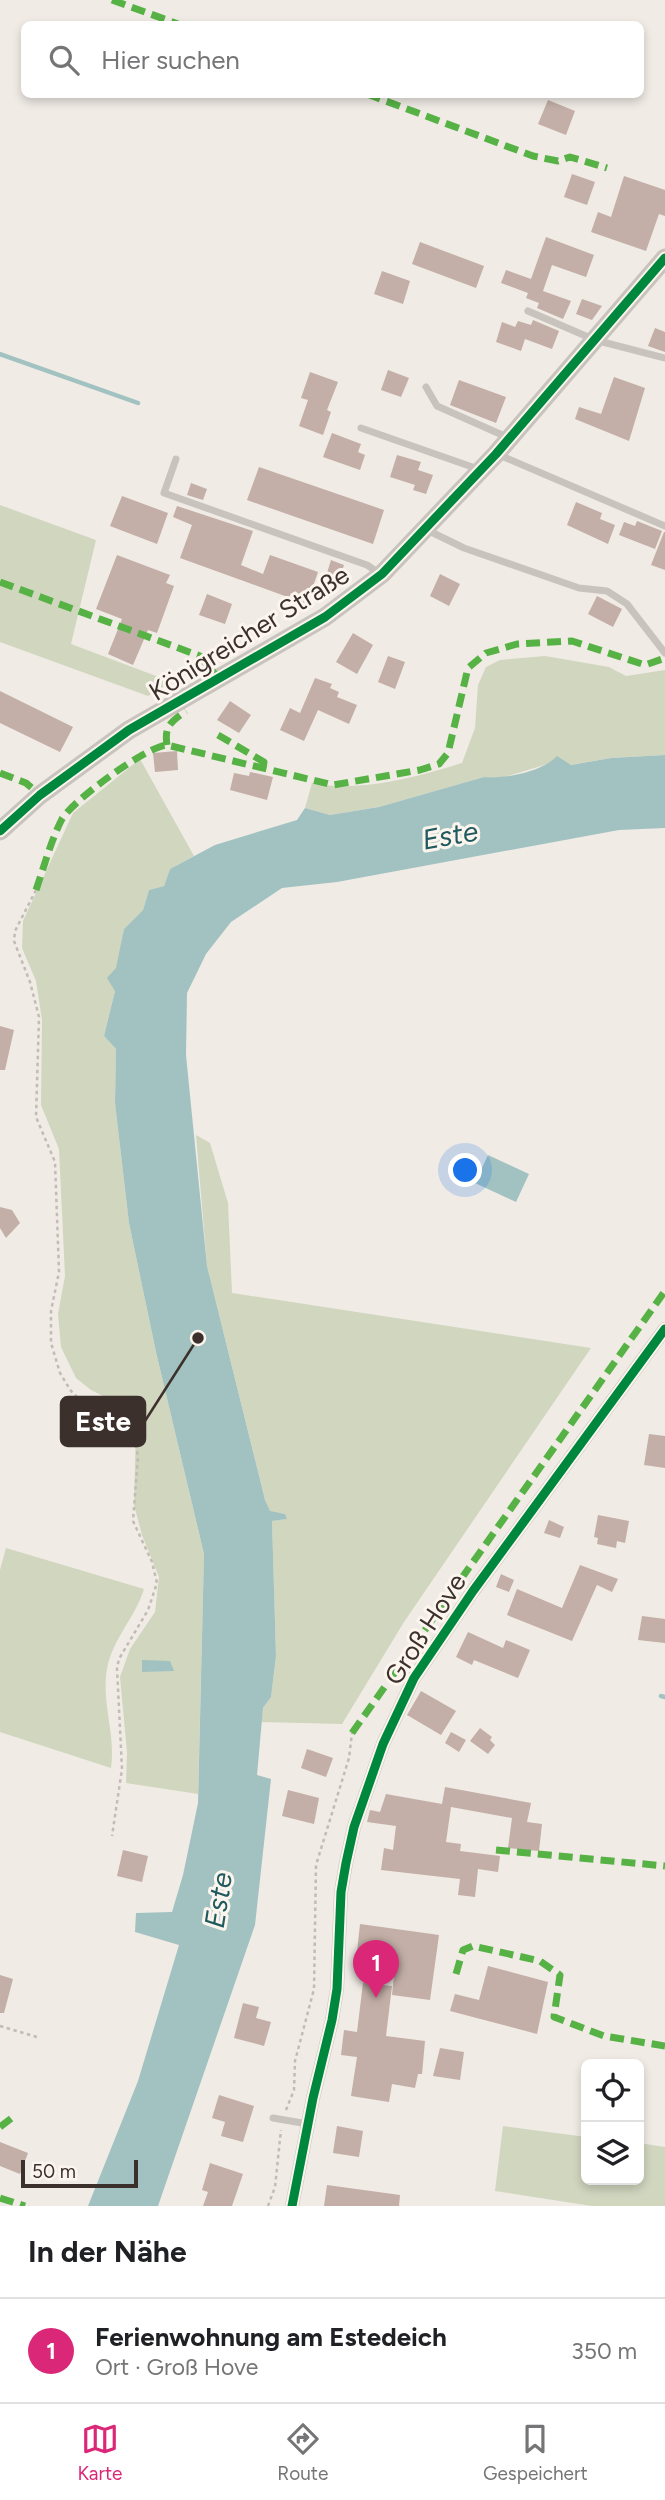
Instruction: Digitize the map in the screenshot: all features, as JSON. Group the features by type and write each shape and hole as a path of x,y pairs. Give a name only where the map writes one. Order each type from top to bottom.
{"street":[{"name":"Königreicher Straße","path":"0,831 40,795 129,730 325,617 382,574 510,439 662,266"},
{"name":"Groß Hove","path":"292,2206 337,1989 341,1892 349,1851 374,1767 398,1710 414,1678 473,1591 665,1329"}],"lane":[{"path":"528,311 595,340 665,358"},
{"path":"426,387 437,406 510,439"},
{"path":"361,428 481,470"},
{"path":"496,454 665,526"},
{"path":"176,459 164,493 367,565 382,574"},
{"path":"427,529 464,548 579,588 607,591 627,604 665,653"},
{"path":"273,2118 308,2124"}],"path":[{"path":"36,890 15,931 14,941 30,982 39,1017 36,1117 55,1163 59,1272 51,1311 51,1343 60,1373 71,1391 78,1398 119,1414 132,1429 138,1456 133,1521 152,1562 157,1583 148,1610 119,1659 117,1668 122,1769 112,1836"},
{"path":"268,2206 275,2187 282,2120 294,2090 295,2062 314,1989 316,1865 349,1758 352,1733"},
{"path":"0,2026 37,2037"}],"green space":[{"path":"0,505 96,540 71,644 172,682 148,696 0,642"},
{"path":"545,656 609,667 626,676 665,670 665,755 611,758 570,765 551,763 501,778 484,777 379,807 330,815 305,808 312,783 330,786 368,785 462,763 475,728 478,685 486,667 500,660"},
{"path":"140,759 194,856 170,869 164,886 149,890 143,910 124,929 115,991 104,1036 116,1049 115,1103 129,1223 156,1352 204,1554 198,1794 126,1783 127,1752 120,1677 130,1649 155,1612 159,1577 142,1535 134,1505 136,1428 125,1407 91,1390 76,1378 61,1347 58,1314 65,1276 59,1149 41,1105 42,1020 36,981 22,948 23,921 73,813"},
{"path":"196,1135 210,1143 228,1203 232,1293 591,1348 404,1622 342,1724 261,1722 263,1708 271,1697 276,1656 272,1521 286,1519 285,1514 270,1512 265,1500 207,1266"},
{"path":"6,1548 144,1589 114,1647 107,1669 111,1768 0,1732 0,1570"},
{"path":"503,2126 581,2136 581,2185 644,2185 644,2144 665,2147 665,2206 592,2206 495,2191"}],"water":[{"path":"665,755 665,828 619,830 337,882 282,888 231,922 206,954 187,993 186,1055 207,1266 265,1500 270,1511 285,1514 287,1519 272,1521 276,1656 271,1697 263,1708 257,1775 271,1779 255,1925 158,2206 88,2206 138,2081 179,1945 135,1932 136,1913 172,1912 183,1875 198,1803 204,1554 156,1352 129,1223 115,1103 116,1049 104,1036 115,991 107,978 116,968 124,929 143,910 149,890 164,886 170,869 215,845 297,820 305,808 330,815 379,807 484,777 523,773 550,762 557,756 571,765 611,758"},
{"path":"488,1155 529,1174 516,1202 475,1183"},
{"path":"142,1660 170,1661 174,1671 142,1672"}],"building":[{"path":"548,100 575,111 566,135 538,124"},
{"path":"572,174 595,182 587,205 564,197"},
{"path":"624,176 665,190 665,216 659,214 646,251 591,232 598,212 611,217"},
{"path":"546,237 594,255 586,277 552,265 543,291 571,301 563,319 537,308 539,303 526,298 528,293 501,283 506,270 531,279"},
{"path":"420,242 484,266 476,288 412,264"},
{"path":"382,271 410,281 403,304 374,294"},
{"path":"582,299 602,306 592,320 576,314"},
{"path":"533,320 559,331 552,349 525,339 521,351 496,342 502,322 515,327 518,321 531,325"},
{"path":"655,328 665,332 665,352 648,346"},
{"path":"388,370 409,378 401,397 381,390"},
{"path":"310,372 338,382 327,410 331,412 323,435 299,426 308,400 301,398"},
{"path":"614,377 645,388 629,441 575,419 579,407 601,414"},
{"path":"459,380 506,397 496,423 450,405"},
{"path":"332,433 361,444 358,452 365,455 360,470 323,457"},
{"path":"397,455 421,462 418,470 433,475 426,494 413,490 415,485 390,477"},
{"path":"259,467 384,510 373,544 247,500"},
{"path":"191,483 207,489 203,500 187,495"},
{"path":"122,496 168,513 157,544 110,526"},
{"path":"576,502 602,513 600,519 615,525 608,544 567,525"},
{"path":"177,506 253,531 241,565 263,574 270,555 318,572 307,604 180,558 192,525 173,517"},
{"path":"637,521 662,531 655,549 619,535 624,522 635,526"},
{"path":"665,532 665,570 651,565"},
{"path":"117,555 170,575 166,583 174,586 157,633 148,630 133,665 108,654 122,619 96,609"},
{"path":"331,560 344,565 340,577 327,573"},
{"path":"440,574 460,584 449,606 430,596"},
{"path":"207,594 232,604 225,624 199,615"},
{"path":"597,596 622,609 613,627 588,614"},
{"path":"353,633 373,645 357,674 336,662"},
{"path":"388,656 405,662 395,689 378,682"},
{"path":"315,678 332,684 330,688 339,692 337,697 357,705 349,724 318,710 304,741 280,730 290,708 300,713"},
{"path":"0,691 73,727 60,752 0,723"},
{"path":"230,701 251,715 239,733 217,720"},
{"path":"177,751 178,770 155,772 153,753"},
{"path":"250,772 273,777 267,800 230,790 234,773 249,776"},
{"path":"0,1026 14,1030 5,1070 0,1070"},
{"path":"0,1207 12,1210 20,1223 6,1238 0,1228"},
{"path":"649,1434 665,1436 665,1468 644,1465"},
{"path":"598,1515 629,1521 625,1543 617,1541 616,1548 597,1544 598,1538 594,1537"},
{"path":"549,1520 564,1527 560,1538 544,1533"},
{"path":"580,1565 618,1579 612,1592 597,1585 572,1641 507,1615 517,1589 562,1608"},
{"path":"501,1574 514,1580 509,1592 496,1587"},
{"path":"642,1616 665,1619 665,1643 638,1640"},
{"path":"468,1632 503,1648 506,1640 530,1650 518,1678 474,1660 472,1665 456,1657"},
{"path":"421,1691 456,1711 441,1735 407,1715"},
{"path":"480,1728 492,1737 490,1740 495,1745 488,1754 470,1741"},
{"path":"451,1732 466,1740 459,1752 445,1743"},
{"path":"307,1749 333,1758 326,1777 301,1768"},
{"path":"445,1787 531,1803 527,1822 542,1824 539,1851 508,1848 512,1818 451,1807 446,1842 461,1844 460,1851 500,1856 498,1872 478,1869 475,1897 458,1895 460,1879 381,1870 384,1848 393,1850 396,1826 367,1822 370,1810 380,1812 386,1794 442,1804"},
{"path":"288,1790 319,1798 314,1824 282,1816"},
{"path":"123,1850 148,1856 142,1882 117,1876"},
{"path":"360,1924 439,1935 430,2000 392,1995 396,1956 357,1952"},
{"path":"488,1966 548,1982 537,2034 450,2011 455,1994 479,2000"},
{"path":"0,1975 13,1979 4,2013 0,2013"},
{"path":"363,1983 392,1986 386,2036 425,2041 422,2074 418,2074 415,2088 392,2084 389,2102 351,2096 357,2057 341,2055 344,2030 357,2032"},
{"path":"243,2003 259,2007 256,2018 271,2022 264,2046 234,2038"},
{"path":"440,2048 464,2052 460,2080 433,2076"},
{"path":"219,2095 254,2106 243,2142 221,2136 225,2122 212,2118"},
{"path":"337,2126 363,2131 359,2157 333,2153"},
{"path":"0,2142 28,2153 20,2174 0,2166"},
{"path":"210,2163 243,2174 232,2206 203,2206 208,2192 202,2190"},
{"path":"327,2185 400,2195 399,2206 324,2206"}],"waterway":[{"path":"0,354 138,403"},
{"path":"661,1696 665,1697"}],"marked path":[{"path":"112,0 170,21"},
{"path":"378,98 533,156 558,161 570,157 607,168"},
{"path":"0,582 200,656 219,679"},
{"path":"36,890 54,836 69,810 111,775 157,748 167,745 333,785 420,770 439,764 448,753 468,668 486,653 517,644 572,641 645,665 665,658"},
{"path":"167,745 170,725 186,711"},
{"path":"218,735 264,762 263,768"},
{"path":"0,773 26,783 40,795"},
{"path":"352,1733 665,1291"},
{"path":"496,1850 665,1866"},
{"path":"456,1974 463,1950 473,1946 540,1961 560,1975 554,2017 604,2036 665,2046"},
{"path":"0,2127 13,2117"},
{"path":"0,2198 25,2206"}],"cycle path":[{"path":"0,831 40,795 129,730 325,617 382,574 496,454 665,258"},
{"path":"292,2206 337,1989 341,1892 346,1863 354,1827 383,1744 414,1678 473,1591 665,1329"}],"place":[{"name":"Este","path":"198,1338"},
{"name":"Ferienwohnung am Estedeich","path":"376,1998"}]}
